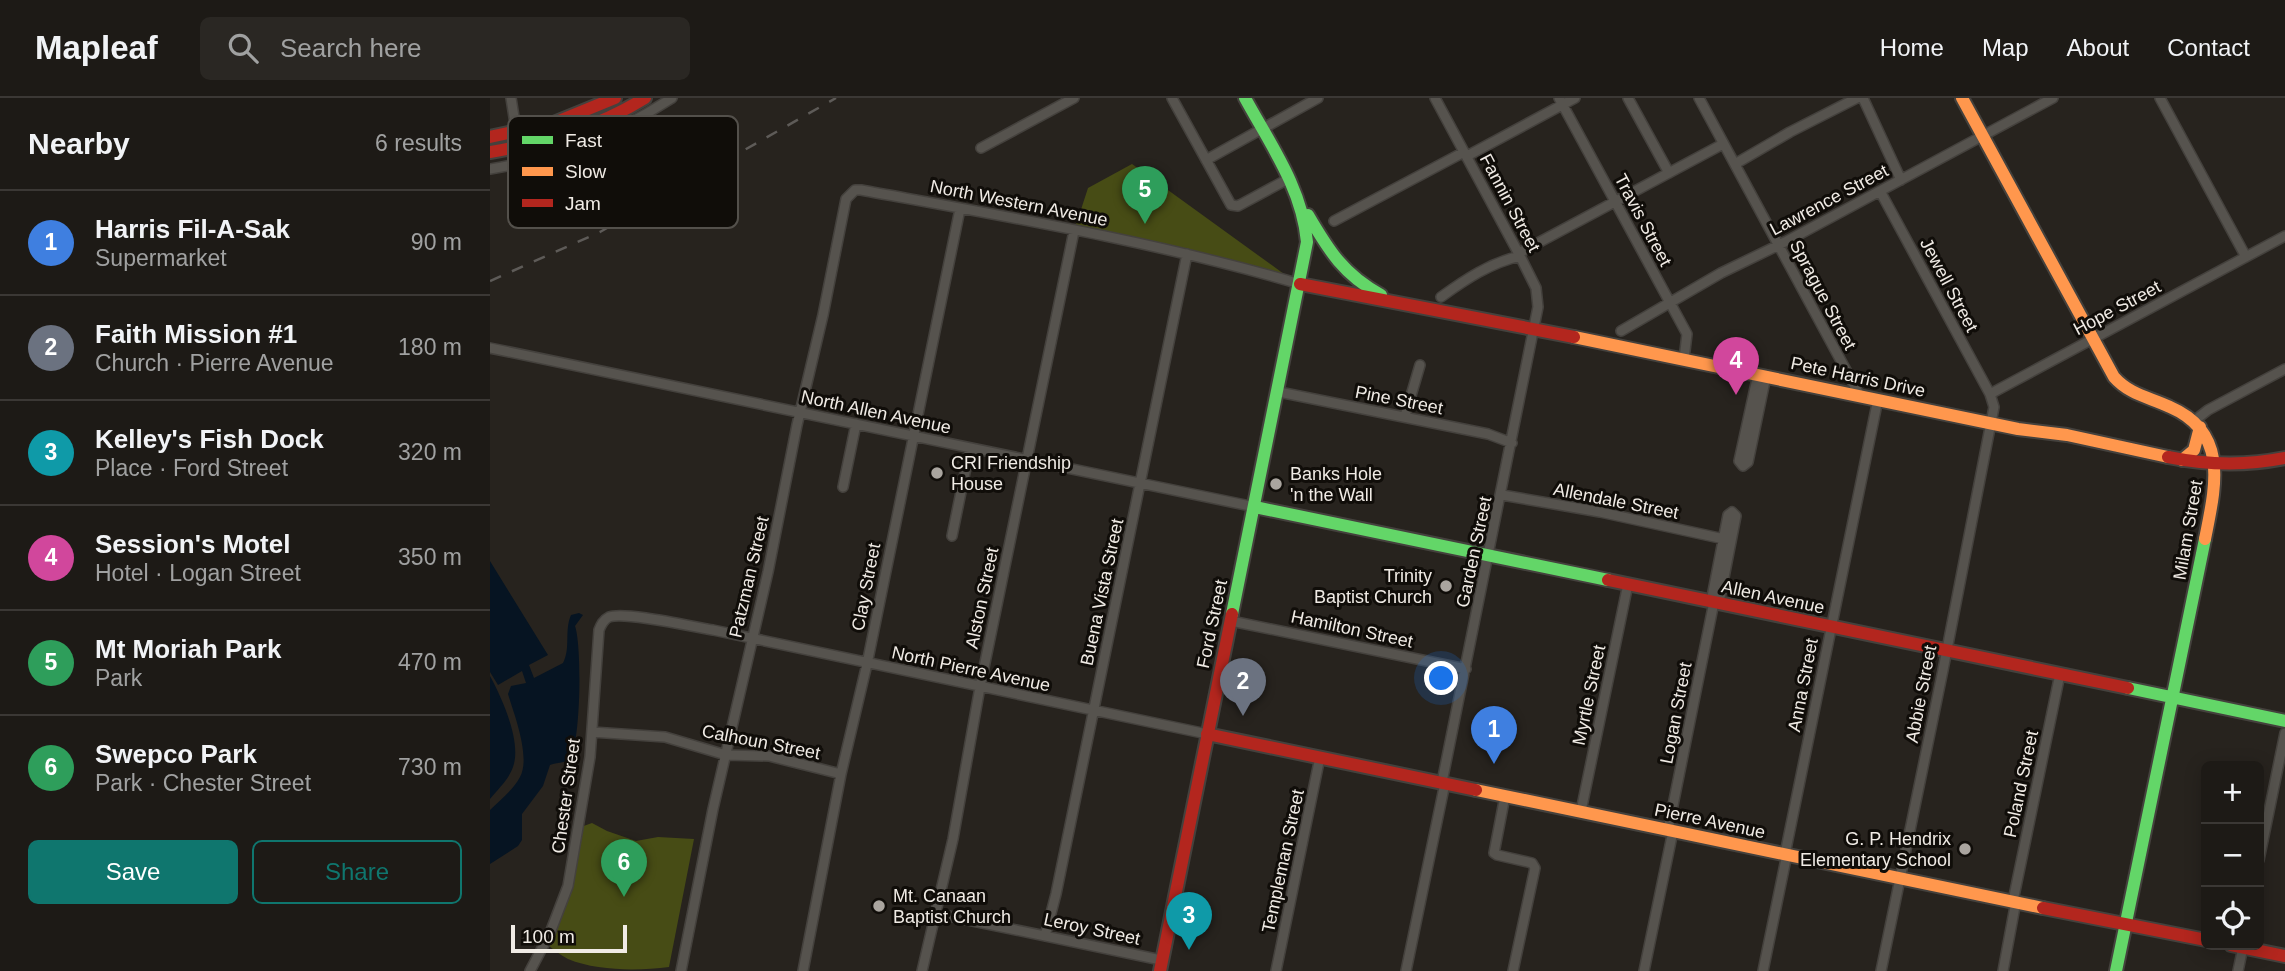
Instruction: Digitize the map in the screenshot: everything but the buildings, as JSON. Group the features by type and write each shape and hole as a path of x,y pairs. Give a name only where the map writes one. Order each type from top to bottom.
{"main road":[{"path":"574,116 615,98"},
{"path":"610,116 645,98"},
{"path":"1245,98 1330,253 1344,271 1363,286 1398,303"},
{"path":"1962,98 2114,377 2128,391 2142,399 2173,408 2197,424 2197,444 2191,456 2182,460"},
{"path":"490,137 508,134"},
{"path":"490,152 508,150"},
{"name":"Ford Street","path":"1161,965 1300,284 1307,235 1306,221 1298,198"},
{"name":"Pete Harris Drive","path":"1300,284 1535,328 2018,429 2066,434 2182,460 2216,464 2260,464 2285,458"},
{"name":"Milam Street","path":"2116,971 2216,488 2216,464 2211,443 2197,424"},
{"name":"Allen Avenue","path":"1255,507 2285,721"},
{"name":"Pierre Avenue","path":"1207,734 2201,939"},
{"path":"2257,950 2285,956"}],"street":[{"path":"511,98 514,116"},
{"path":"643,116 671,98"},
{"path":"982,148 1074,98"},
{"path":"1172,98 1233,206 1238,206 1288,179"},
{"path":"1206,160 1318,98"},
{"name":"Fannin Street","path":"1435,98 1519,254 1538,296 1535,328"},
{"path":"1334,222 1561,101 1575,98"},
{"path":"1628,98 1669,173"},
{"name":"Sprague Street","path":"1699,98 1860,396"},
{"path":"1735,164 1857,98"},
{"path":"1863,98 1901,180"},
{"name":"Lawrence Street","path":"1621,331 1739,263 1983,136 2040,101 2053,98"},
{"path":"2160,98 2246,257"},
{"name":"Travis Street","path":"1561,101 1687,334 1684,359"},
{"path":"1441,297 1476,273 1519,254 1723,144"},
{"path":"490,169 508,165"},
{"name":"North Western Avenue","path":"852,192 861,190 1131,240 1300,284"},
{"name":"Jewell Street","path":"1880,191 1990,394"},
{"name":"Patzman Street","path":"681,971 702,857 764,588 846,199 852,192"},
{"name":"Clay Street","path":"803,971 841,774 867,664 960,209"},
{"name":"Alston Street","path":"922,971 958,818 980,687 1074,231"},
{"name":"Hope Street","path":"1990,394 2285,236"},
{"name":"Buena Vista Street","path":"1045,936 1056,894 1187,254"},
{"name":"Garden Street","path":"1406,971 1535,328"},
{"name":"North Allen Avenue","path":"490,348 1255,507"},
{"path":"1405,416 1420,365"},
{"path":"2197,424 2208,410 2285,369"},
{"path":"1762,375 1748,462 1743,466 1740,461 1762,375"},
{"name":"Pine Street","path":"1279,392 1488,434 1512,443"},
{"path":"1990,394 1994,407 1990,422"},
{"name":"Anna Street","path":"1763,971 1878,399"},
{"name":"Abbie Street","path":"1881,971 1990,422"},
{"path":"843,487 856,424"},
{"path":"952,536 970,448"},
{"name":"Allendale Street","path":"1502,495 1600,512 1724,539"},
{"name":"Logan Street","path":"1644,971 1715,602 1736,516 1734,512 1728,515 1715,602"},
{"name":"Myrtle Street","path":"1581,811 1628,584"},
{"name":"North Pierre Avenue","path":"605,620 616,616 713,630 1207,734"},
{"name":"Chester Street","path":"530,971 551,933 568,886 590,757 598,637 605,620"},
{"name":"Hamilton Street","path":"1231,621 1466,669"},
{"name":"Poland Street","path":"2003,971 2060,674"},
{"name":"Calhoun Street","path":"592,732 665,737 726,755 769,756 841,774"},
{"path":"2264,836 2285,733"},
{"name":"Templeman Street","path":"1276,971 1320,757"},
{"path":"1505,796 1493,853 1532,863 1535,868 1513,971"},
{"name":"Leroy Street","path":"934,913 1045,936 1161,965"},
{"path":"2238,971 2239,950"}],"green space":[{"path":"1132,164 1284,274 1279,278 1074,231 1088,188"},
{"path":"592,823 636,841 658,837 694,839 669,967 631,969 592,966 568,959 545,943 562,908 578,828"}],"water":[{"path":"490,561 548,655 529,665 534,678 563,663 571,615 583,615 575,626 579,652 579,693 574,749 568,760 550,765 543,786 522,814 522,840 518,846 490,864 490,810 514,786 523,769 523,747 508,694 511,686 526,683 522,671 498,685 490,672"},
{"path":"490,676 509,720 515,757 509,776 490,799"}],"railway":[{"path":"738,154 836,98"},
{"path":"490,281 607,228"}],"traffic: fast":[{"path":"1232,614 1307,242 1304,222 1292,185 1245,98"},
{"path":"1308,215 1338,261 1357,279 1381,295"},
{"path":"1255,507 1608,580"},
{"path":"2116,971 2205,539"},
{"path":"2128,688 2285,721"}],"traffic: slow":[{"path":"1962,98 2114,377 2133,392 2189,418 2202,431 2214,464 2212,501 2205,539"},
{"path":"1574,337 2018,429 2067,435 2168,457"},
{"path":"2182,460 2194,450 2200,427"},
{"path":"1476,790 2043,908"}],"traffic: jam":[{"path":"571,116 615,98"},
{"path":"612,116 645,98"},
{"path":"490,137 508,133"},
{"path":"490,152 508,148"},
{"path":"1300,284 1574,337"},
{"path":"2168,457 2226,464 2285,458"},
{"path":"1608,580 2128,688"},
{"path":"1160,971 1232,614"},
{"path":"1207,734 1476,790"},
{"path":"2043,908 2201,939"},
{"path":"2256,950 2285,956"}],"place":[{"name":"Mt Moriah Park","path":"1145,224"},
{"name":"Session's Motel","path":"1736,395"},
{"name":"CRI Friendship House","path":"937,473"},
{"name":"Banks Hole 'n the Wall","path":"1276,484"},
{"name":"Trinity Baptist Church","path":"1446,586"},
{"name":"Faith Mission #1","path":"1243,716"},
{"name":"Harris Fil-A-Sak","path":"1494,764"},
{"name":"G. P. Hendrix Elementary School","path":"1965,849"},
{"name":"Swepco Park","path":"624,897"},
{"name":"Mt. Canaan Baptist Church","path":"879,906"},
{"name":"Kelley's Fish Dock","path":"1189,950"}]}
